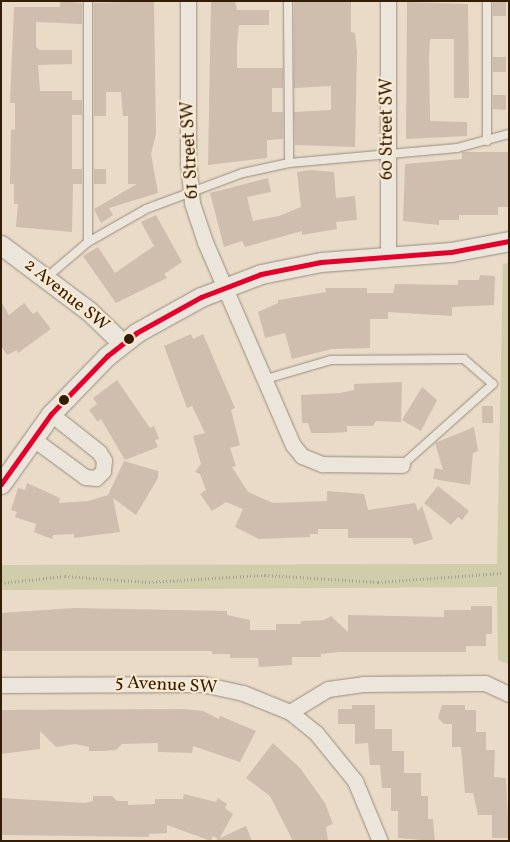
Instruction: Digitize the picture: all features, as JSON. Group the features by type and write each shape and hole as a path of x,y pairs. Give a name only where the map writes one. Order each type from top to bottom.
{"street":[{"name":"61 Street SW","path":"188,1 190,190 200,230 266,379 302,456 322,464 402,465"},
{"name":"60 Street SW","path":"388,1 388,257"},
{"path":"1,484 50,414 122,343 176,310 225,286 321,262 451,252 509,241"},
{"name":"2 Avenue SW","path":"3,251 46,278 122,343"},
{"path":"32,438 85,477 96,478 104,471 104,460 99,452 50,414"},
{"path":"380,841 355,780 316,733 290,712 316,694 345,686 485,683 504,690"},
{"name":"5 Avenue SW","path":"1,685 202,684 243,693 290,712"}],"lane":[{"path":"88,1 88,242"},
{"path":"288,1 289,162"},
{"path":"487,1 487,141"},
{"path":"46,278 88,242 146,209 190,190 289,162 388,155 487,141 509,134"},
{"path":"266,379 332,360 464,359 493,384 402,465"}],"path":[{"path":"1,583 65,576 149,582 265,575 378,582 502,573"}],"shaded area":[{"path":"509,263 509,664 498,660 497,587 1,590 1,565 497,564 503,264"}],"building":[{"path":"60,1 82,3 82,24 36,22 36,47 40,50 72,50 72,64 38,65 40,91 72,91 72,100 82,100 82,115 72,115 72,169 82,169 82,184 73,184 72,232 16,227 18,204 14,204 14,184 10,184 11,130 15,129 15,103 10,103 14,7 60,7"},
{"path":"154,1 156,134 151,154 158,193 109,208 113,215 101,223 94,209 137,184 128,184 128,116 123,116 121,92 106,92 106,116 94,116 94,3"},
{"path":"211,1 235,1 237,10 269,10 269,25 239,25 237,44 237,68 283,68 283,88 272,88 272,112 283,112 283,139 267,140 267,158 208,165"},
{"path":"294,1 351,1 351,32 355,33 357,52 355,147 295,145 294,112 331,110 331,86 294,88"},
{"path":"493,1 506,1 506,16 493,16"},
{"path":"407,2 468,4 469,98 454,98 454,39 430,39 429,58 430,121 467,122 467,136 406,139"},
{"path":"493,57 506,57 506,72 493,72"},
{"path":"493,95 506,95 506,110 493,109"},
{"path":"462,152 509,152 509,207 498,207 498,215 459,215 459,220 439,220 439,225 403,221 405,164 462,159"},
{"path":"94,169 106,169 106,184 94,184"},
{"path":"311,170 334,172 336,198 355,196 357,220 336,222 337,229 302,235 302,231 245,247 242,241 224,247 210,193 268,178 271,192 247,197 253,221 279,216 301,207 297,172"},
{"path":"156,215 182,262 164,274 167,278 116,303 83,256 98,247 115,273 154,246 141,222"},
{"path":"480,275 495,276 494,305 452,307 452,316 388,312 388,319 370,319 370,348 332,349 292,359 285,333 265,338 258,312 278,303 278,300 326,292 325,288 367,288 367,293 393,293 395,284 458,285 458,280 479,280"},
{"path":"1,302 9,315 24,303 33,314 37,311 51,329 18,353 17,350 7,355 1,346"},
{"path":"191,334 193,339 203,334 235,408 231,410 240,445 230,448 236,466 232,467 248,492 273,503 327,501 327,491 364,494 368,510 415,503 418,511 422,506 433,539 414,545 412,538 348,538 348,529 318,529 318,534 310,534 310,537 259,539 235,527 243,509 226,502 212,511 200,494 206,490 200,474 195,472 201,464 193,436 205,433 192,406 187,408 164,346"},
{"path":"117,380 150,428 154,426 159,439 155,440 158,447 125,460 101,419 98,422 89,410 97,404 93,398"},
{"path":"402,382 401,422 376,421 373,426 347,426 347,432 332,433 311,433 308,423 302,423 301,395 340,393 354,390 354,384"},
{"path":"422,387 437,400 421,431 402,420"},
{"path":"482,406 493,406 493,423 482,423"},
{"path":"474,427 478,451 473,453 470,485 433,479 435,468 443,470 435,443"},
{"path":"124,461 158,471 158,478 136,515 113,498 120,532 74,538 74,534 53,535 52,539 34,532 36,524 15,517 17,512 11,510 18,488 25,490 27,483 60,498 59,503 88,501 108,495"},
{"path":"438,486 469,511 462,520 458,517 451,525 424,503"},
{"path":"471,606 492,606 492,634 486,634 486,646 466,646 466,652 340,652 321,654 321,657 292,657 292,665 259,667 258,658 230,658 230,654 212,654 212,651 1,651 1,613 74,608 227,611 227,615 250,620 250,630 276,630 276,624 301,624 301,621 324,620 331,616 348,632 348,615 444,617 444,610 471,610"},
{"path":"352,705 375,705 375,729 392,729 392,751 404,751 404,773 421,773 421,796 428,796 428,819 433,819 435,841 398,838 398,811 391,811 391,788 382,788 380,765 370,765 368,743 355,744 355,724 338,724 338,709 352,709"},
{"path":"442,705 465,705 465,710 476,710 476,732 486,732 486,750 495,750 494,777 506,778 509,838 492,838 492,815 478,815 473,793 465,793 461,747 452,747 452,724 444,724 438,718"},
{"path":"184,709 203,711 219,719 220,716 256,731 240,762 193,746 192,753 158,752 158,743 122,744 116,750 102,751 89,751 89,747 75,744 56,747 40,731 40,749 1,754 1,710"},
{"path":"273,743 300,768 325,803 333,824 326,827 328,841 293,841 270,796 246,778"},
{"path":"184,794 216,802 218,798 227,804 225,808 233,814 220,838 246,826 252,841 213,841 218,839 213,836 211,841 167,825 167,833 149,834 149,837 1,835 1,798 85,803 93,801 93,796 112,796 117,801 128,801 128,805 155,804 155,799 183,799"}],"transit line":[{"path":"1,484 51,414 107,356 136,333 201,297 261,274 321,262 451,252 509,241"}]}
